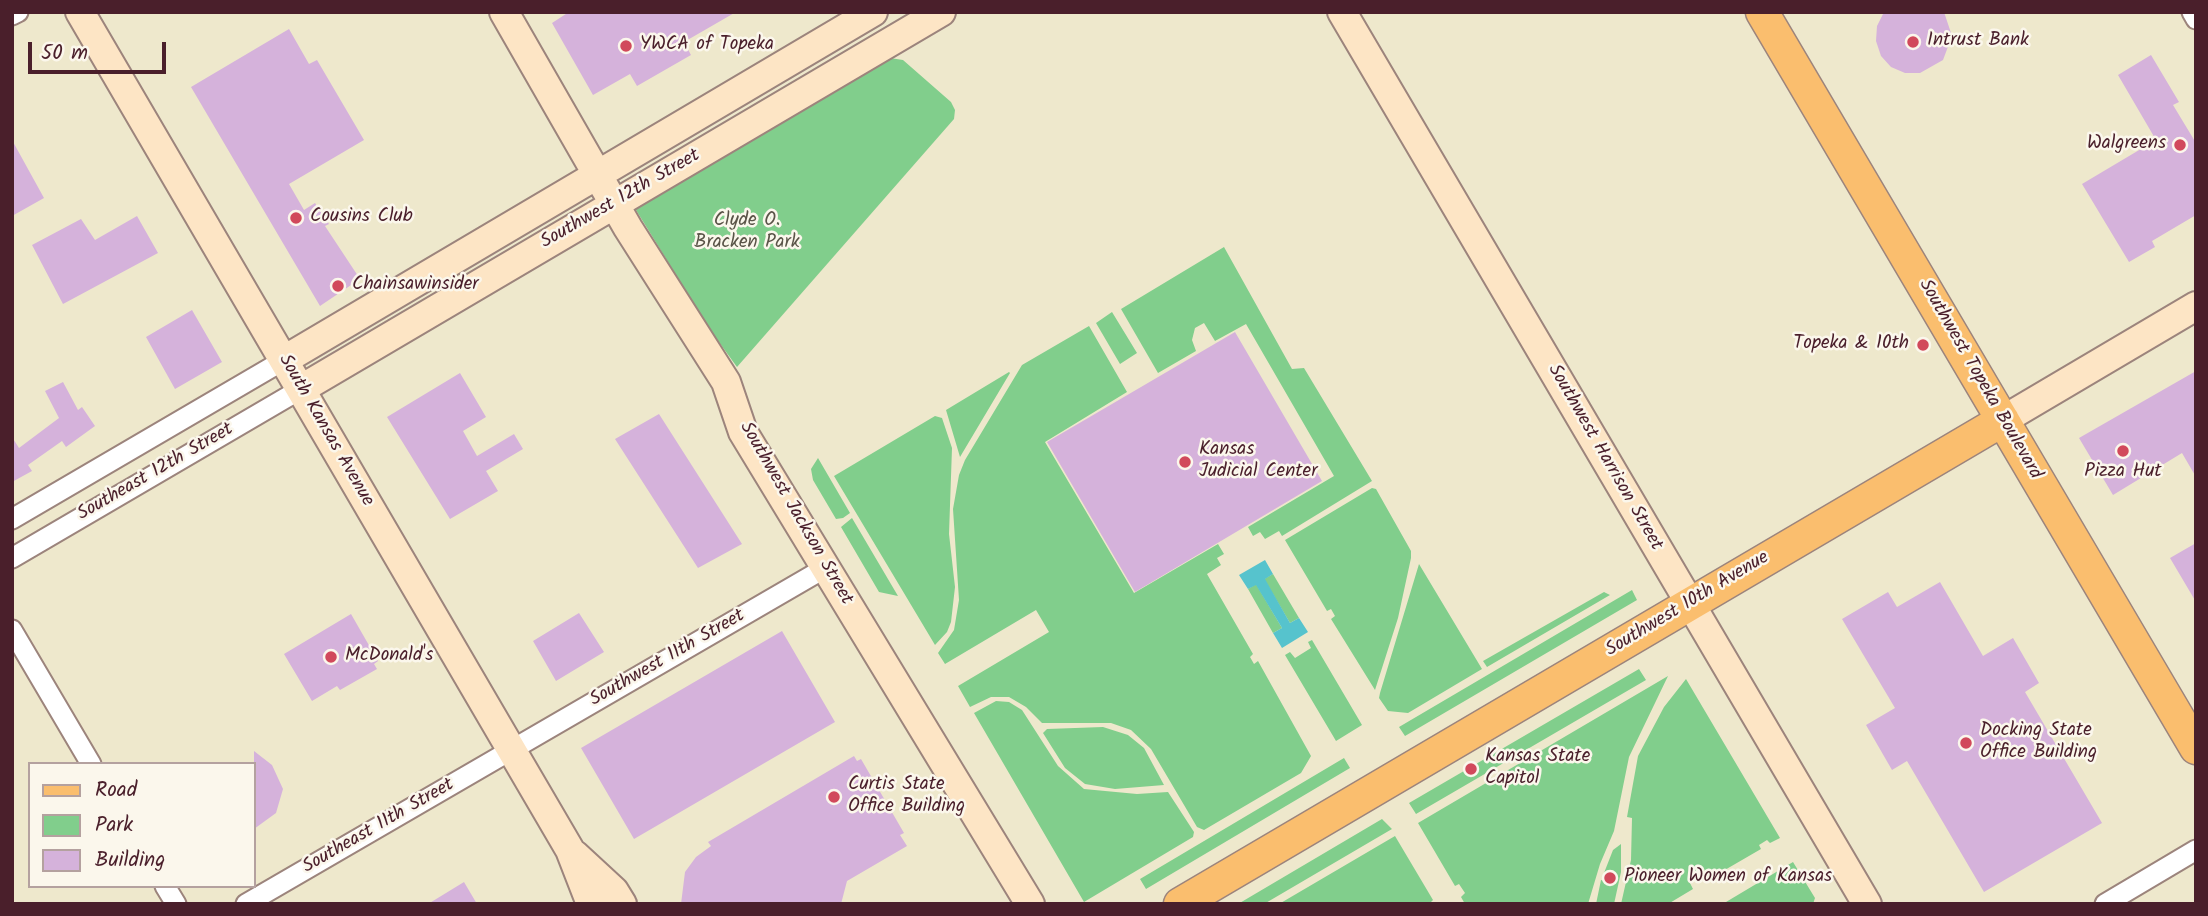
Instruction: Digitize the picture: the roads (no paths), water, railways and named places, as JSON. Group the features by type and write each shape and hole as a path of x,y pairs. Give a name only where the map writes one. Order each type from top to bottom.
{"main road":[{"name":"South Kansas Avenue","path":"80,12 570,850 591,904"},
{"name":"Southwest Jackson Street","path":"504,12 597,175 726,382 743,432 1030,904"},
{"name":"Southwest 12th Street","path":"284,360 873,12"},
{"name":"Southwest 12th Street","path":"301,389 941,12"},
{"name":"Southwest Harrison Street","path":"1342,12 1867,904"},
{"name":"Southwest Topeka Boulevard","path":"1763,12 2196,748"},
{"name":"Southwest 10th Avenue","path":"1180,904 2196,306"},
{"name":"South Kansas Avenue","path":"570,850 614,891 621,904"}],"street":[{"path":"12,15 18,12"},
{"path":"881,12 896,39"},
{"path":"2192,12 2196,19"},
{"name":"Southeast 12th Street","path":"12,519 284,360"},
{"name":"Southeast 12th Street","path":"12,558 301,389"},
{"name":"Southwest 11th Street","path":"512,750 825,568"},
{"path":"12,630 90,762"},
{"name":"Southeast 11th Street","path":"246,904 512,750"},
{"path":"2105,904 2196,850"},
{"path":"166,888 176,904"}],"water":[{"path":"1265,560 1273,574 1265,579 1290,623 1299,618 1308,632 1282,648 1273,633 1282,628 1256,585 1248,589 1239,575"}],"place":[{"name":"Intrust Bank","path":"1913,42"},
{"name":"YWCA of Topeka","path":"626,46"},
{"name":"Walgreens","path":"2180,145"},
{"name":"Cousins Club","path":"296,218"},
{"name":"Chainsawinsider","path":"338,286"},
{"name":"Topeka & 10th","path":"1923,345"},
{"name":"Pizza Hut","path":"2123,451"},
{"name":"Kansas Judicial Center","path":"1185,462"},
{"name":"McDonald's","path":"331,657"},
{"name":"Docking State Office Building","path":"1966,743"},
{"name":"Kansas State Capitol","path":"1471,769"},
{"name":"Curtis State Office Building","path":"834,797"},
{"name":"Pioneer Women of Kansas","path":"1610,878"}],"park label":[{"name":"Clyde O. Bracken Park","path":"747,233"}]}
